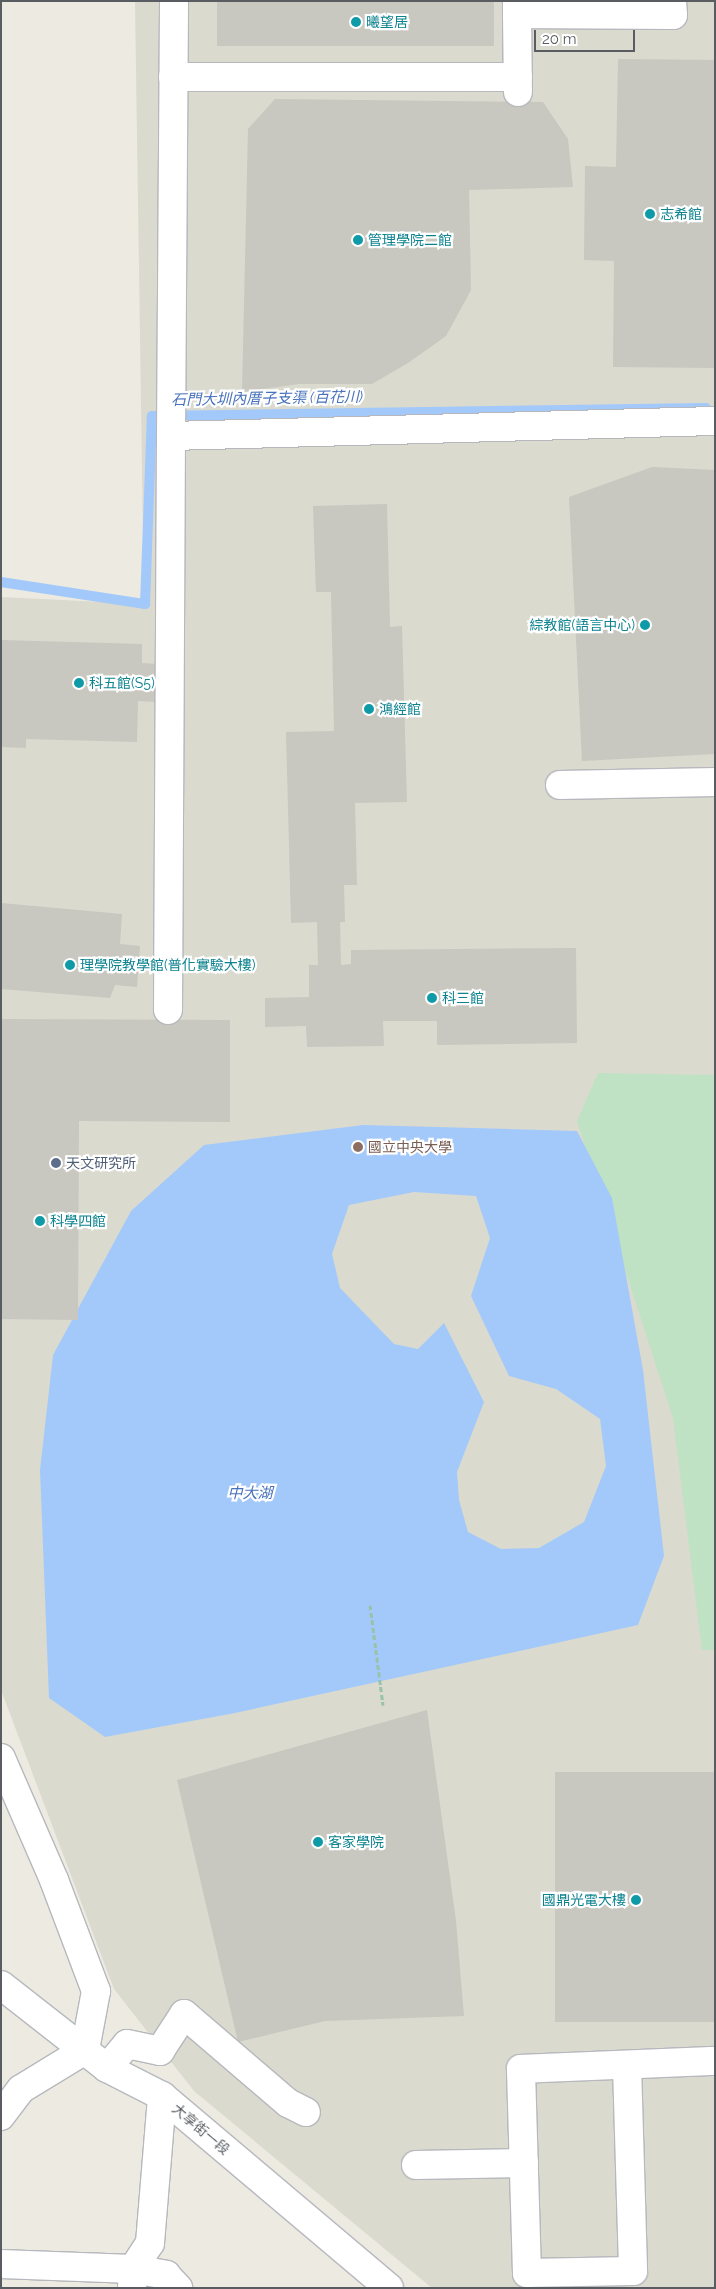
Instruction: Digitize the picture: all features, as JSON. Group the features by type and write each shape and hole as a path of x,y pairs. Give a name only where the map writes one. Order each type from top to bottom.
{"street":[{"path":"168,1010 174,1"},
{"path":"173,77 518,85 517,8 673,15 672,1"},
{"path":"171,436 715,421"},
{"path":"560,785 715,782"},
{"path":"1,1758 54,1880 96,1991 86,2050 21,2089 1,2116"},
{"name":"大享街一段","path":"1,1985 107,2068 162,2096 390,2288"},
{"path":"107,2068 128,2044 160,2051 184,2014 288,2103 306,2112"},
{"path":"628,2066 633,2271 527,2273 521,2070 715,2061"},
{"path":"133,2279 150,2243 162,2096"},
{"path":"416,2165 524,2163"},
{"path":"1,2264 133,2279 166,2275 178,2288"}],"path":[{"path":"370,1605 383,1705"}],"shaded area":[{"name":"國立中央大學","path":"135,1 715,1 715,2288 432,2288 194,2091 114,1989 1,1690 1,597 144,604"}],"green space":[{"path":"598,1073 715,1075 715,1650 702,1650 673,1418 577,1121"}],"water":[{"name":"中大湖","path":"363,1125 577,1131 612,1198 643,1370 664,1556 638,1625 235,1713 105,1737 49,1698 40,1470 53,1355 131,1211 204,1145","holes":["414,1192 476,1196 490,1238 471,1296 509,1376 556,1389 600,1419 606,1466 584,1522 539,1548 501,1549 468,1532 459,1500 457,1472 484,1402 444,1323 418,1349 394,1344 340,1288 332,1254 349,1205"]}],"building":[{"name":"曦望居","path":"217,1 494,1 494,46 217,46"},
{"name":"志希館","path":"618,59 715,60 715,368 613,367 614,261 584,260 585,166 616,167"},
{"name":"管理學院二館","path":"275,99 543,102 568,139 573,187 469,190 471,290 446,336 408,363 372,384 299,384 242,392 248,129"},
{"name":"綜教館(語言中心)","path":"652,467 715,470 715,754 582,761 569,497"},
{"path":"387,504 390,627 402,626 407,802 355,803 357,885 344,885 345,922 340,922 341,965 351,964 351,950 576,948 577,1043 437,1045 437,1021 383,1021 384,1046 307,1047 306,1026 265,1027 265,998 309,997 309,965 318,965 317,922 291,923 286,732 334,731 331,592 316,592 313,506"},
{"name":"科五館(S5)","path":"1,640 142,644 142,663 158,664 157,702 138,701 137,742 26,739 26,748 1,747"},
{"name":"理學院教學館(普化實驗大樓)","path":"1,903 122,914 120,944 140,946 137,987 115,985 110,998 1,989"},
{"name":"科學四館","path":"1,1019 230,1020 230,1122 79,1121 78,1320 1,1319"},
{"name":"客家學院","path":"427,1710 456,1921 464,2016 325,2021 238,2042 177,1780"},
{"name":"國鼎光電大樓","path":"555,1772 715,1772 715,2022 555,2022"}],"waterway":[{"name":"石門大圳內厝子支渠 (百花川)","path":"1,582 145,604 152,416 706,408"}],"place":[{"name":"曦望居","path":"356,22"},
{"name":"志希館","path":"650,214"},
{"name":"管理學院二館","path":"358,240"},
{"name":"綜教館(語言中心)","path":"645,625"},
{"name":"科五館(S5)","path":"79,683"},
{"name":"鴻經館","path":"369,709"},
{"name":"理學院教學館(普化實驗大樓)","path":"70,965"},
{"name":"科三館","path":"432,998"},
{"name":"國立中央大學","path":"358,1147"},
{"name":"天文研究所","path":"56,1163"},
{"name":"科學四館","path":"40,1221"},
{"name":"客家學院","path":"318,1842"},
{"name":"國鼎光電大樓","path":"636,1900"}]}
